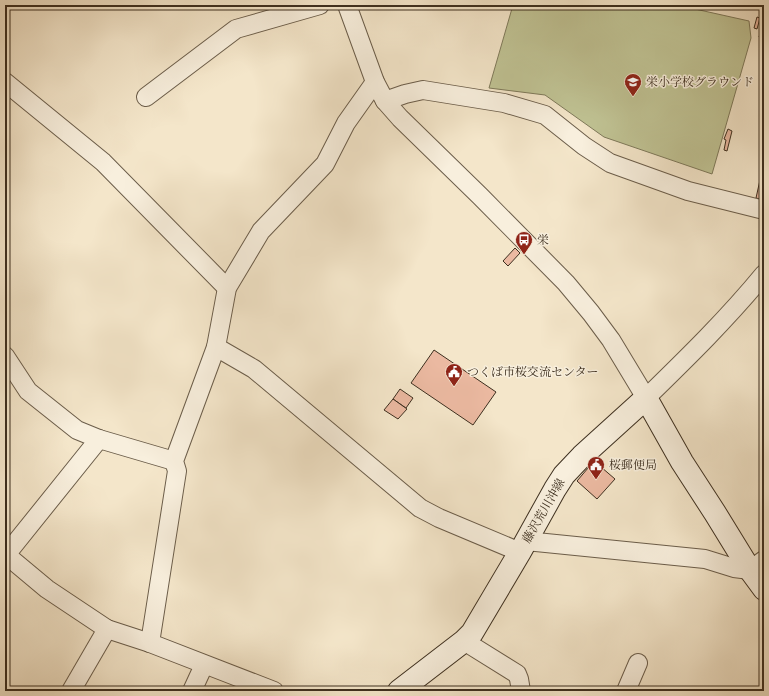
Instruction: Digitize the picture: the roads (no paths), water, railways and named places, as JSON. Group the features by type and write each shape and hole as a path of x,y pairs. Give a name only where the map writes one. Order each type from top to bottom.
{"main road":[{"name":"藤沢荒川沖線","path":"399,691 464,641 472,633 564,475 582,456 646,398"},
{"path":"646,398 682,462 715,513 757,565 764,589"}],"street":[{"path":"146,97 236,29 320,5"},
{"path":"347,5 375,82 384,101 566,283 591,312 611,340 646,398 694,352 734,310 764,274"},
{"path":"5,82 103,162 226,288"},
{"path":"150,643 177,471 174,461 216,348 226,288 261,231 325,164 346,123 375,82"},
{"path":"384,101 423,90 504,103 545,115 584,146 610,163 688,191 764,210"},
{"path":"216,348 254,369 420,508 439,518 523,547 705,559 734,568 757,565"},
{"path":"5,356 28,391 77,430 100,440 174,461"},
{"path":"100,440 5,555 47,588 107,629 150,643 274,691"},
{"path":"71,691 107,629"},
{"path":"464,641 517,674 521,691"},
{"path":"626,691 638,663"},
{"path":"192,691 204,664"}],"place":[{"name":"栄小学校グラウンド","path":"633,97"},
{"name":"栄","path":"524,255"},
{"name":"つくば市桜交流センター","path":"454,387"},
{"name":"桜郵便局","path":"596,480"}]}
